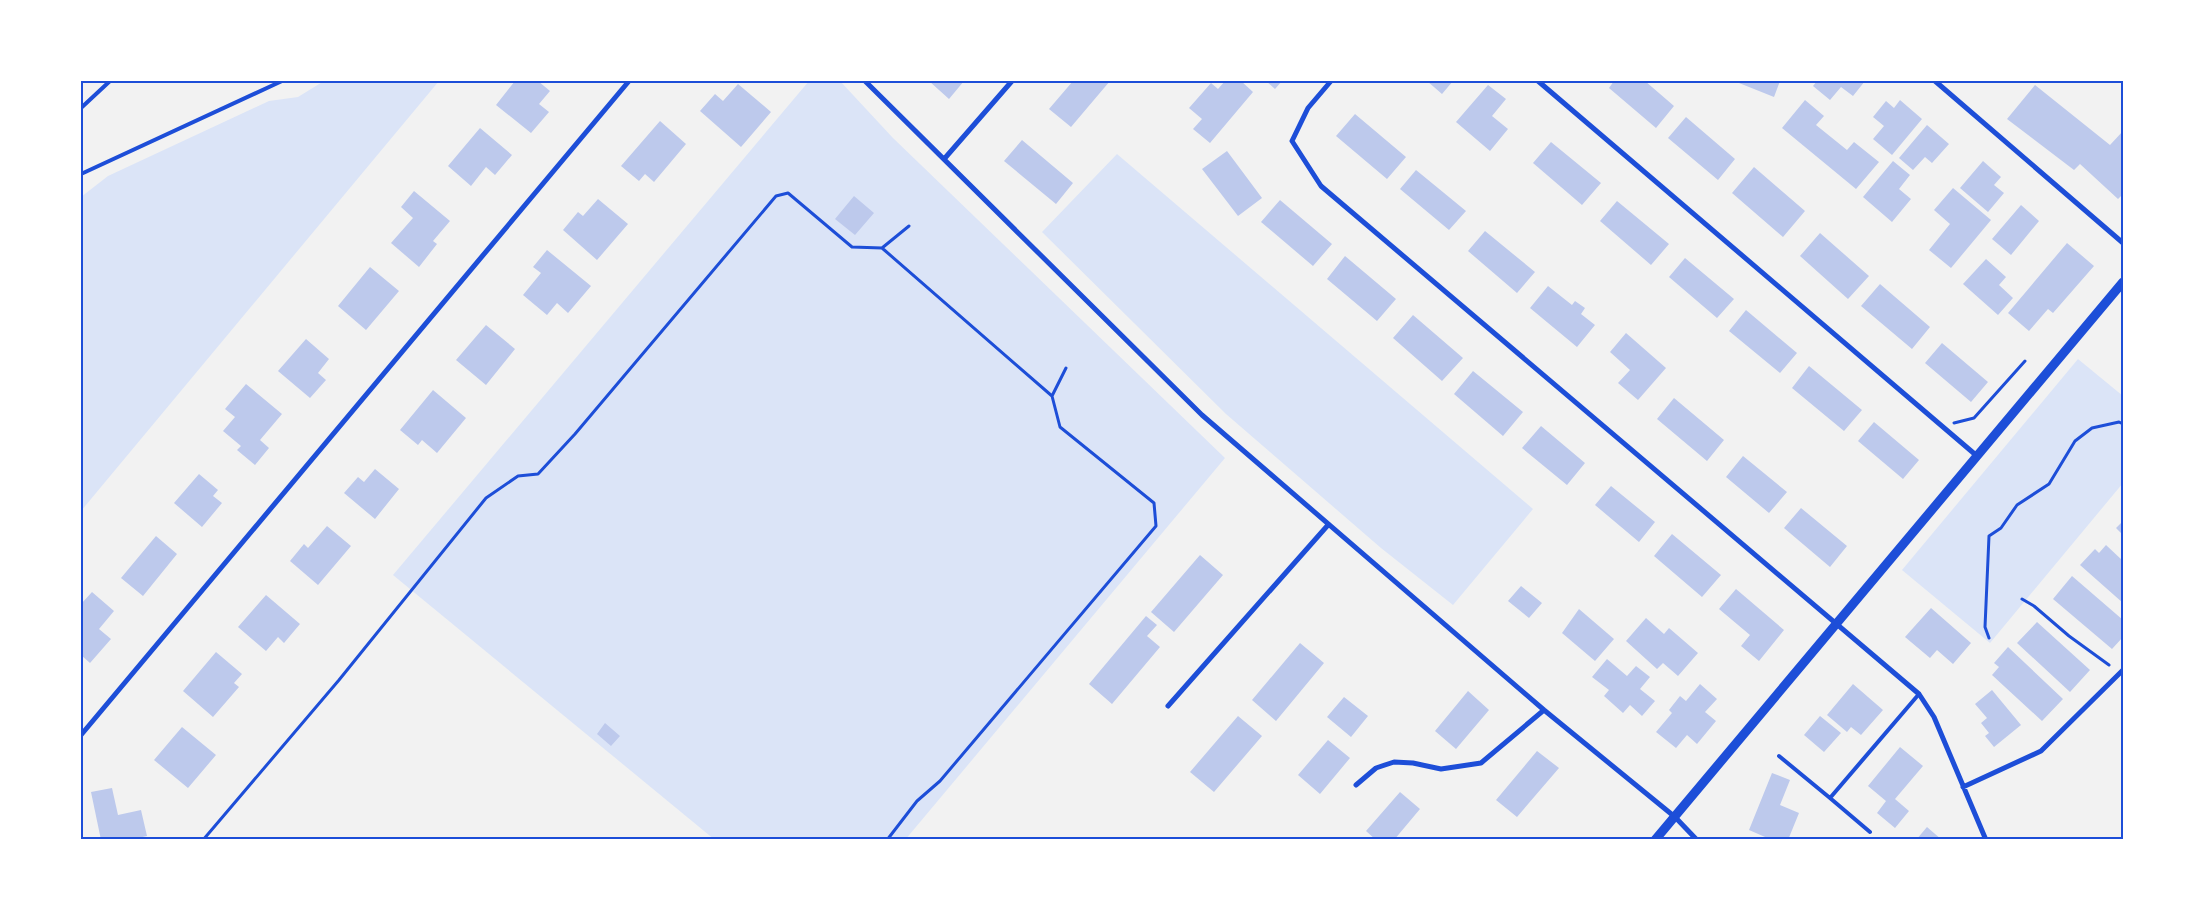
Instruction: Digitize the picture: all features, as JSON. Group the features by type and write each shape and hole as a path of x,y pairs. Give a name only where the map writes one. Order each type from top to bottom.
{"street":[{"path":"81,735 629,81"},
{"path":"866,81 1202,414 1544,710 1674,817 1697,840"},
{"path":"945,158 1012,81"},
{"path":"1332,81 1308,108 1292,141 1321,186 1919,694 1934,717 1986,840"},
{"path":"1538,81 1977,456"},
{"path":"1935,81 2123,243"},
{"path":"1655,840 2123,282"},
{"path":"1168,706 1328,525"},
{"path":"1963,787 2041,751 2123,670"},
{"path":"1356,785 1376,768 1394,762 1413,763 1441,769 1481,763 1544,710"}],"lane":[{"path":"81,108 110,81"},
{"path":"81,174 282,81"},
{"path":"1830,798 1919,694"},
{"path":"1779,756 1870,832"}],"path":[{"path":"203,840 339,680 486,498 518,476 538,474 575,434 776,196 788,193 852,247 882,248 1052,396 1060,427 1154,503 1156,526 940,781 917,801 888,840"},
{"path":"882,248 909,226"},
{"path":"1942,426 1974,418 2025,361"},
{"path":"1052,396 1066,368"},
{"path":"1989,638 1985,627 1986,556 1989,536 2001,528 2017,505 2049,484 2075,441 2092,428 2119,422 2123,424"},
{"path":"2022,599 2034,606 2069,636 2109,665"}],"shaded area":[{"path":"324,81 439,81 81,511 81,197 108,176 269,101 298,97"},
{"path":"809,81 840,81 893,138 1225,458 905,840 715,840 393,575"},
{"path":"1117,154 1533,509 1453,605 1381,548 1226,414 1042,232"},
{"path":"2078,359 2123,396 2123,483 1990,643 1902,570"}],"building":[{"path":"515,81 538,81 550,91 539,104 549,112 531,133 496,105"},
{"path":"929,81 964,81 949,99"},
{"path":"1073,81 1110,81 1071,127 1049,109"},
{"path":"1225,81 1241,81 1253,92 1210,143 1193,129 1202,119 1189,108 1211,83 1218,89"},
{"path":"1266,81 1282,81 1275,89"},
{"path":"1427,81 1453,81 1442,94"},
{"path":"1614,81 1645,81 1674,106 1656,128 1609,88"},
{"path":"1734,81 1780,81 1774,97"},
{"path":"1817,81 1865,81 1853,96 1841,87 1830,100 1813,86"},
{"path":"738,84 771,112 741,147 700,111 715,94 723,101"},
{"path":"1488,85 1506,99 1492,116 1508,129 1490,151 1456,122"},
{"path":"2035,85 2110,145 2123,131 2123,194 2118,199 2080,164 2074,170 2007,119"},
{"path":"1805,100 1824,116 1816,125 1847,150 1854,142 1879,162 1856,189 1782,128"},
{"path":"1900,100 1922,119 1892,155 1873,139 1884,126 1873,117 1886,101 1894,108"},
{"path":"1355,114 1406,157 1387,179 1336,136"},
{"path":"1686,117 1735,159 1718,180 1668,138"},
{"path":"660,121 686,144 654,182 645,174 639,181 621,166"},
{"path":"1927,125 1949,144 1932,163 1925,157 1913,170 1899,158"},
{"path":"480,128 512,155 495,175 486,167 471,186 448,166"},
{"path":"1022,140 1073,183 1056,204 1004,161"},
{"path":"1551,142 1601,183 1582,205 1533,163"},
{"path":"1227,151 1262,198 1238,216 1202,169"},
{"path":"1893,161 1910,175 1899,189 1911,199 1892,222 1863,197"},
{"path":"1983,161 2001,177 1994,185 2004,193 1988,212 1960,188"},
{"path":"1754,167 1805,211 1783,237 1732,193"},
{"path":"1416,170 1466,211 1449,230 1400,189"},
{"path":"1953,188 1991,220 1951,268 1929,250 1950,224 1934,210"},
{"path":"414,191 450,221 433,241 437,244 419,267 391,243 413,218 401,207"},
{"path":"854,196 874,213 855,235 835,219"},
{"path":"598,199 628,224 597,260 563,230 578,212 583,216"},
{"path":"1280,200 1332,244 1313,266 1261,222"},
{"path":"1617,201 1669,244 1651,265 1600,221"},
{"path":"2021,205 2039,221 2011,255 1992,239"},
{"path":"1485,231 1535,272 1517,293 1468,251"},
{"path":"1820,233 1869,276 1848,299 1800,256"},
{"path":"2067,243 2094,266 2053,313 2048,309 2029,331 2008,313"},
{"path":"547,250 591,286 568,313 557,303 547,315 523,295 541,273 533,267"},
{"path":"1345,256 1396,299 1377,321 1327,279"},
{"path":"1685,258 1734,299 1717,318 1669,277"},
{"path":"1986,259 2006,277 1999,285 2013,298 1998,315 1963,284"},
{"path":"370,267 399,291 366,330 338,306"},
{"path":"1880,284 1930,327 1912,349 1861,306"},
{"path":"1548,286 1572,305 1575,301 1585,308 1581,314 1595,325 1577,347 1530,308"},
{"path":"1746,310 1797,353 1780,373 1729,331"},
{"path":"1413,315 1463,358 1442,381 1393,338"},
{"path":"486,325 515,349 486,385 456,360"},
{"path":"1626,333 1666,368 1638,400 1618,383 1630,370 1610,352"},
{"path":"306,339 329,359 318,373 326,380 310,398 278,371"},
{"path":"1942,343 1988,382 1971,402 1925,363"},
{"path":"1809,366 1862,410 1844,431 1792,388"},
{"path":"1473,371 1523,412 1503,436 1454,394"},
{"path":"246,384 282,414 260,440 269,448 255,465 237,450 241,446 223,431 235,417 225,409"},
{"path":"433,390 466,418 437,453 422,440 418,445 400,430"},
{"path":"1674,398 1724,440 1707,461 1657,419"},
{"path":"1874,422 1919,460 1903,479 1858,441"},
{"path":"1541,426 1585,463 1567,485 1522,448"},
{"path":"1743,456 1787,492 1769,513 1726,477"},
{"path":"375,469 399,489 375,519 344,493 358,477 364,482"},
{"path":"199,474 218,490 213,496 222,503 202,527 174,503"},
{"path":"1611,486 1655,522 1639,542 1595,505"},
{"path":"1801,508 1847,546 1830,567 1784,528"},
{"path":"2123,521 2123,535 2116,528"},
{"path":"327,526 351,546 318,585 290,561 304,544 308,548"},
{"path":"1672,534 1721,575 1702,597 1654,556"},
{"path":"156,536 177,554 143,596 121,578"},
{"path":"2106,545 2123,561 2123,603 2080,565 2095,549 2099,553"},
{"path":"1200,555 1223,575 1174,632 1151,612"},
{"path":"2072,576 2123,620 2123,637 2112,649 2053,599"},
{"path":"1521,586 1542,603 1529,618 1508,601"},
{"path":"1736,589 1784,630 1759,661 1741,646 1750,635 1719,609"},
{"path":"92,592 114,611 99,629 111,639 90,663 81,655 81,604"},
{"path":"266,595 300,624 284,643 278,637 266,651 238,627"},
{"path":"1931,608 1971,643 1953,664 1937,650 1930,658 1905,637"},
{"path":"1579,609 1614,639 1595,661 1562,633"},
{"path":"1146,616 1157,625 1147,636 1160,647 1112,704 1089,684"},
{"path":"1646,618 1664,634 1669,628 1698,653 1678,676 1663,663 1657,669 1626,641"},
{"path":"2037,622 2090,670 2070,692 2017,643"},
{"path":"1300,643 1324,663 1276,721 1252,700"},
{"path":"2008,647 2063,699 2042,721 1992,675 1999,667 1994,663"},
{"path":"216,652 242,674 234,683 239,687 213,717 183,691"},
{"path":"1607,659 1627,676 1636,666 1650,677 1640,689 1655,701 1642,716 1630,705 1623,713 1604,696 1609,690 1592,677"},
{"path":"1700,684 1717,699 1705,712 1716,721 1697,744 1687,735 1676,748 1656,732 1672,713 1669,710 1680,696 1686,701"},
{"path":"1853,684 1883,710 1861,735 1851,727 1847,732 1827,715"},
{"path":"1992,690 2021,725 1994,747 1985,736 1989,733 1981,723 1987,718 1975,704"},
{"path":"1468,691 1489,710 1456,749 1435,731"},
{"path":"1344,697 1368,716 1351,737 1327,717"},
{"path":"1238,716 1262,736 1214,792 1190,772"},
{"path":"1820,716 1841,733 1824,752 1804,735"},
{"path":"605,723 620,736 611,746 597,734"},
{"path":"182,727 216,755 188,788 154,760"},
{"path":"1328,740 1350,758 1320,794 1298,775"},
{"path":"1900,747 1923,766 1895,799 1909,811 1895,828 1877,813 1886,801 1868,786"},
{"path":"1537,751 1559,768 1517,817 1496,800"},
{"path":"1772,773 1790,780 1780,805 1799,813 1788,840 1772,840 1749,830"},
{"path":"112,788 118,815 141,810 147,836 129,840 101,840 91,792"},
{"path":"1400,792 1420,809 1394,840 1376,840 1366,831"},
{"path":"1927,827 1942,840 1916,840"}]}
